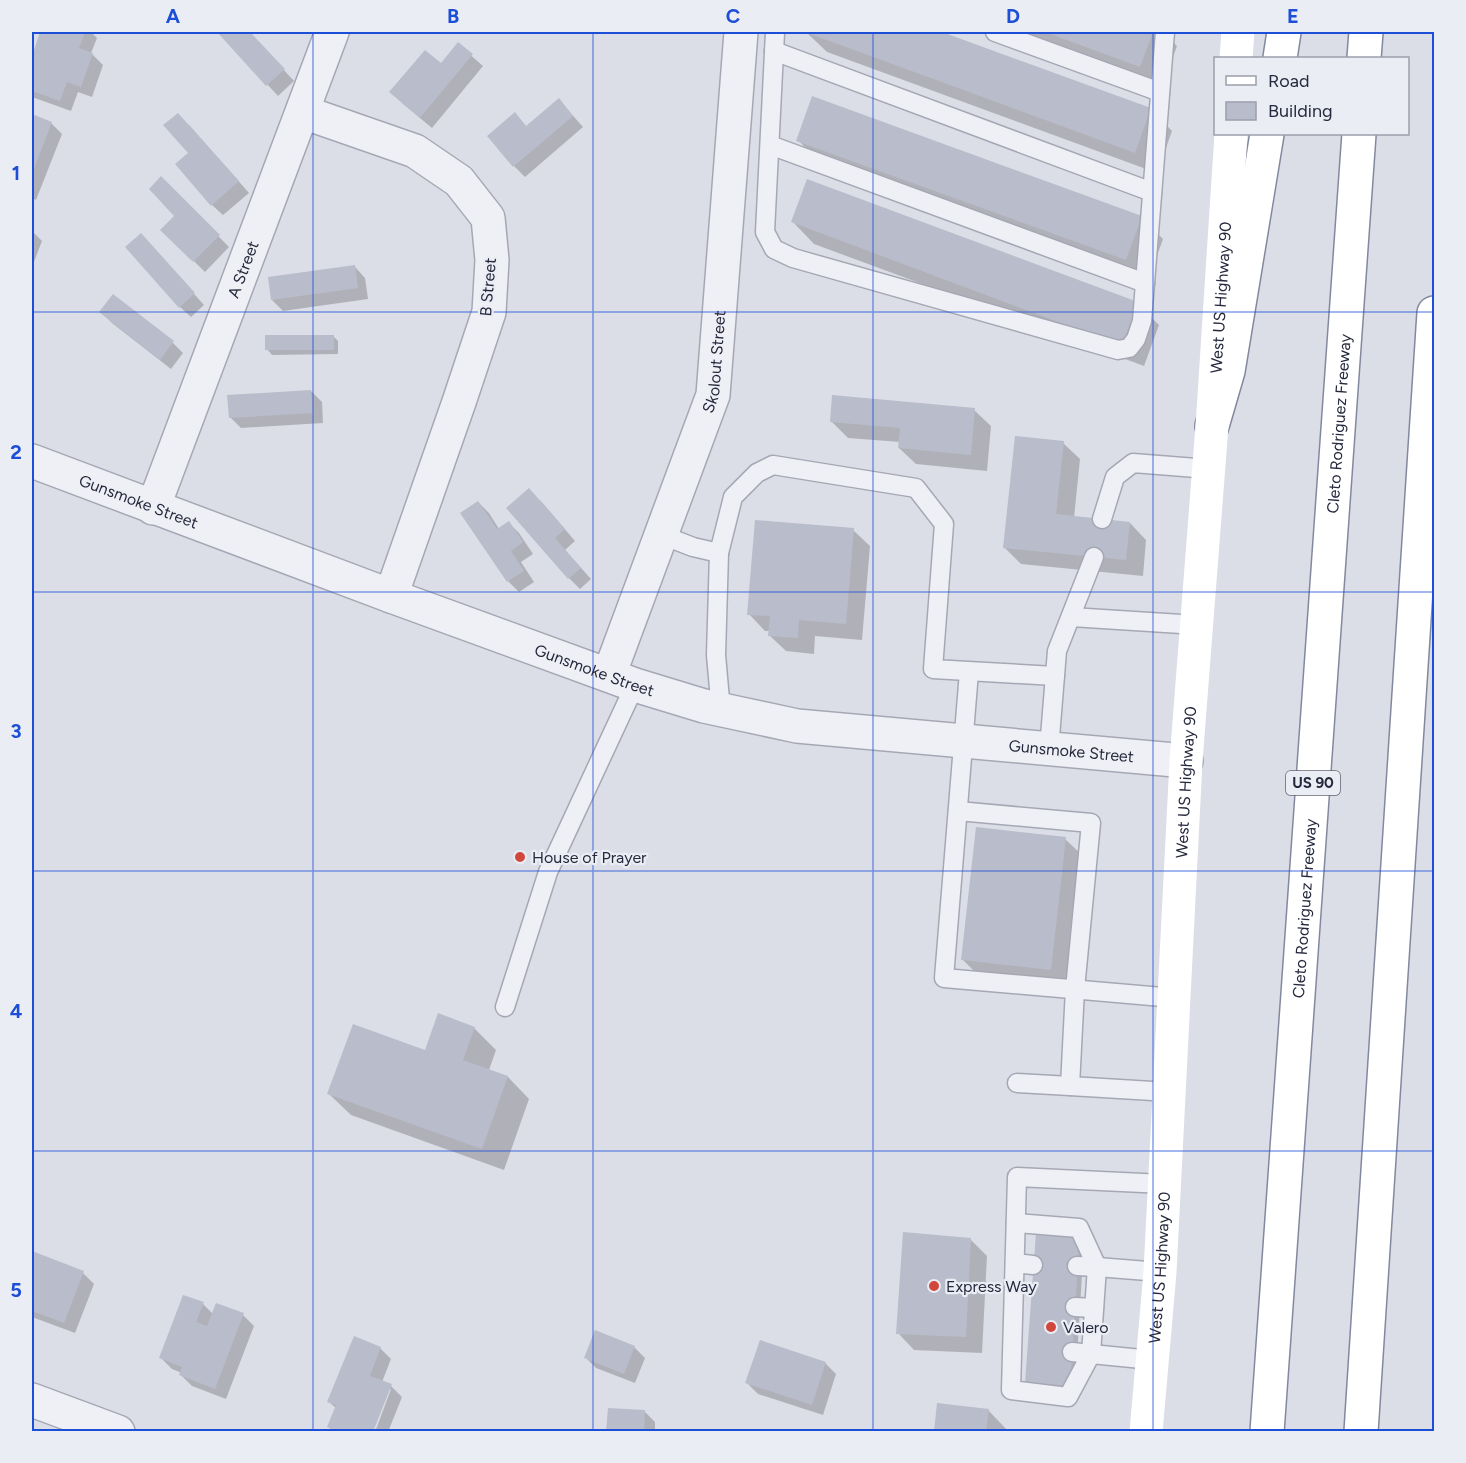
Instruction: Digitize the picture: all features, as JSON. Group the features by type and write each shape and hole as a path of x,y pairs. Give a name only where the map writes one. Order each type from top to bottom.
{"main road":[{"path":"1236,57 1238,32"},
{"path":"1280,57 1284,32"},
{"path":"1364,57 1366,32"},
{"name":"West US Highway 90","path":"1146,1431 1160,1272 1186,761 1209,470 1231,135"},
{"path":"1212,426 1228,370 1267,135"},
{"name":"Cleto Rodriguez Freeway","path":"1267,1431 1359,135"},
{"path":"1361,1431 1434,314"}],"street":[{"name":"A Street","path":"153,508 332,32"},
{"name":"Skolout Street","path":"622,680 662,535 713,395 741,32"},
{"name":"B Street","path":"303,112 415,151 459,181 488,218 492,260 489,312 391,596"},
{"name":"Gunsmoke Street","path":"32,461 153,508 622,680 721,711 797,726 1186,761"},
{"path":"32,1400 118,1431"}],"lane":[{"path":"775,32 765,232 774,249 793,258 1118,350 1130,348 1136,339 1142,321 1165,32"},
{"path":"995,32 1160,92"},
{"path":"774,51 1152,192"},
{"path":"770,145 1145,283"},
{"path":"1102,519 1115,477 1133,463 1209,470"},
{"path":"721,711 716,655 719,553 733,497 757,473 773,465 916,488 944,524 933,669 1055,676"},
{"path":"662,535 693,547 719,553"},
{"path":"1049,749 1058,651 1094,557"},
{"path":"1071,617 1197,625"},
{"path":"969,672 944,978 1174,998"},
{"path":"505,1007 548,872 622,680"},
{"path":"958,811 1091,823 1070,1086"},
{"path":"1017,1083 1169,1092"},
{"path":"1016,1223 1079,1228 1097,1267 1091,1354 1068,1396 1011,1390 1020,1346 1022,1303 1015,1263 1017,1176 1164,1184"},
{"path":"1015,1263 1033,1265"},
{"path":"1077,1266 1160,1272"},
{"path":"1075,1307 1094,1308"},
{"path":"1072,1352 1152,1360"}],"building":[{"path":"40,32 85,32 79,48 93,53 81,87 67,82 60,101 32,91 32,56"},
{"path":"217,32 250,32 285,69 266,86"},
{"path":"805,32 942,32 1151,108 1135,153"},
{"path":"1045,32 1153,32 1140,67"},
{"path":"458,42 473,54 420,118 389,92 425,50 441,63"},
{"path":"812,96 1142,216 1126,260 796,141"},
{"path":"559,98 573,116 513,167 487,136 515,112 526,126"},
{"path":"178,113 239,181 211,206 175,164 188,153 163,125"},
{"path":"32,114 52,122 32,174"},
{"path":"161,176 220,235 193,262 160,230 174,216 149,189"},
{"path":"807,179 1138,302 1122,346 791,222"},
{"path":"141,233 195,293 179,308 125,247"},
{"path":"355,265 358,288 271,300 268,277"},
{"path":"113,294 174,341 160,360 99,312"},
{"path":"265,335 334,335 334,350 265,350"},
{"path":"311,390 313,413 229,418 227,395"},
{"path":"832,395 975,408 971,455 898,448 900,428 830,422"},
{"path":"1015,436 1064,441 1056,514 1130,522 1126,560 1003,548"},
{"path":"529,488 565,529 555,538 581,568 568,579 506,508"},
{"path":"478,501 497,529 509,521 523,542 511,551 524,571 507,582 460,513"},
{"path":"755,520 854,528 846,624 799,620 798,638 768,636 770,616 747,615"},
{"path":"976,827 1066,837 1051,970 961,960"},
{"path":"438,1013 475,1027 463,1060 508,1076 482,1149 327,1094 353,1024 425,1050"},
{"name":"Express Way","path":"903,1232 971,1238 966,1337 896,1334"},
{"name":"Valero","path":"1036,1233 1080,1236 1070,1386 1025,1383"},
{"path":"32,1251 84,1271 64,1323 32,1311"},
{"path":"183,1295 204,1302 196,1322 207,1326 216,1303 244,1313 215,1389 179,1375 182,1367 159,1358"},
{"path":"595,1330 635,1346 624,1374 584,1358"},
{"path":"354,1336 381,1347 370,1376 392,1384 373,1432 339,1432 327,1427 336,1405 327,1402"},
{"path":"760,1340 826,1362 812,1405 745,1383"},
{"path":"937,1403 989,1409 986,1432 934,1432"},
{"path":"608,1408 645,1410 644,1432 606,1432"}],"place":[{"name":"House of Prayer","path":"520,857"},
{"name":"Express Way","path":"934,1286"},
{"name":"Valero","path":"1051,1327"}]}
